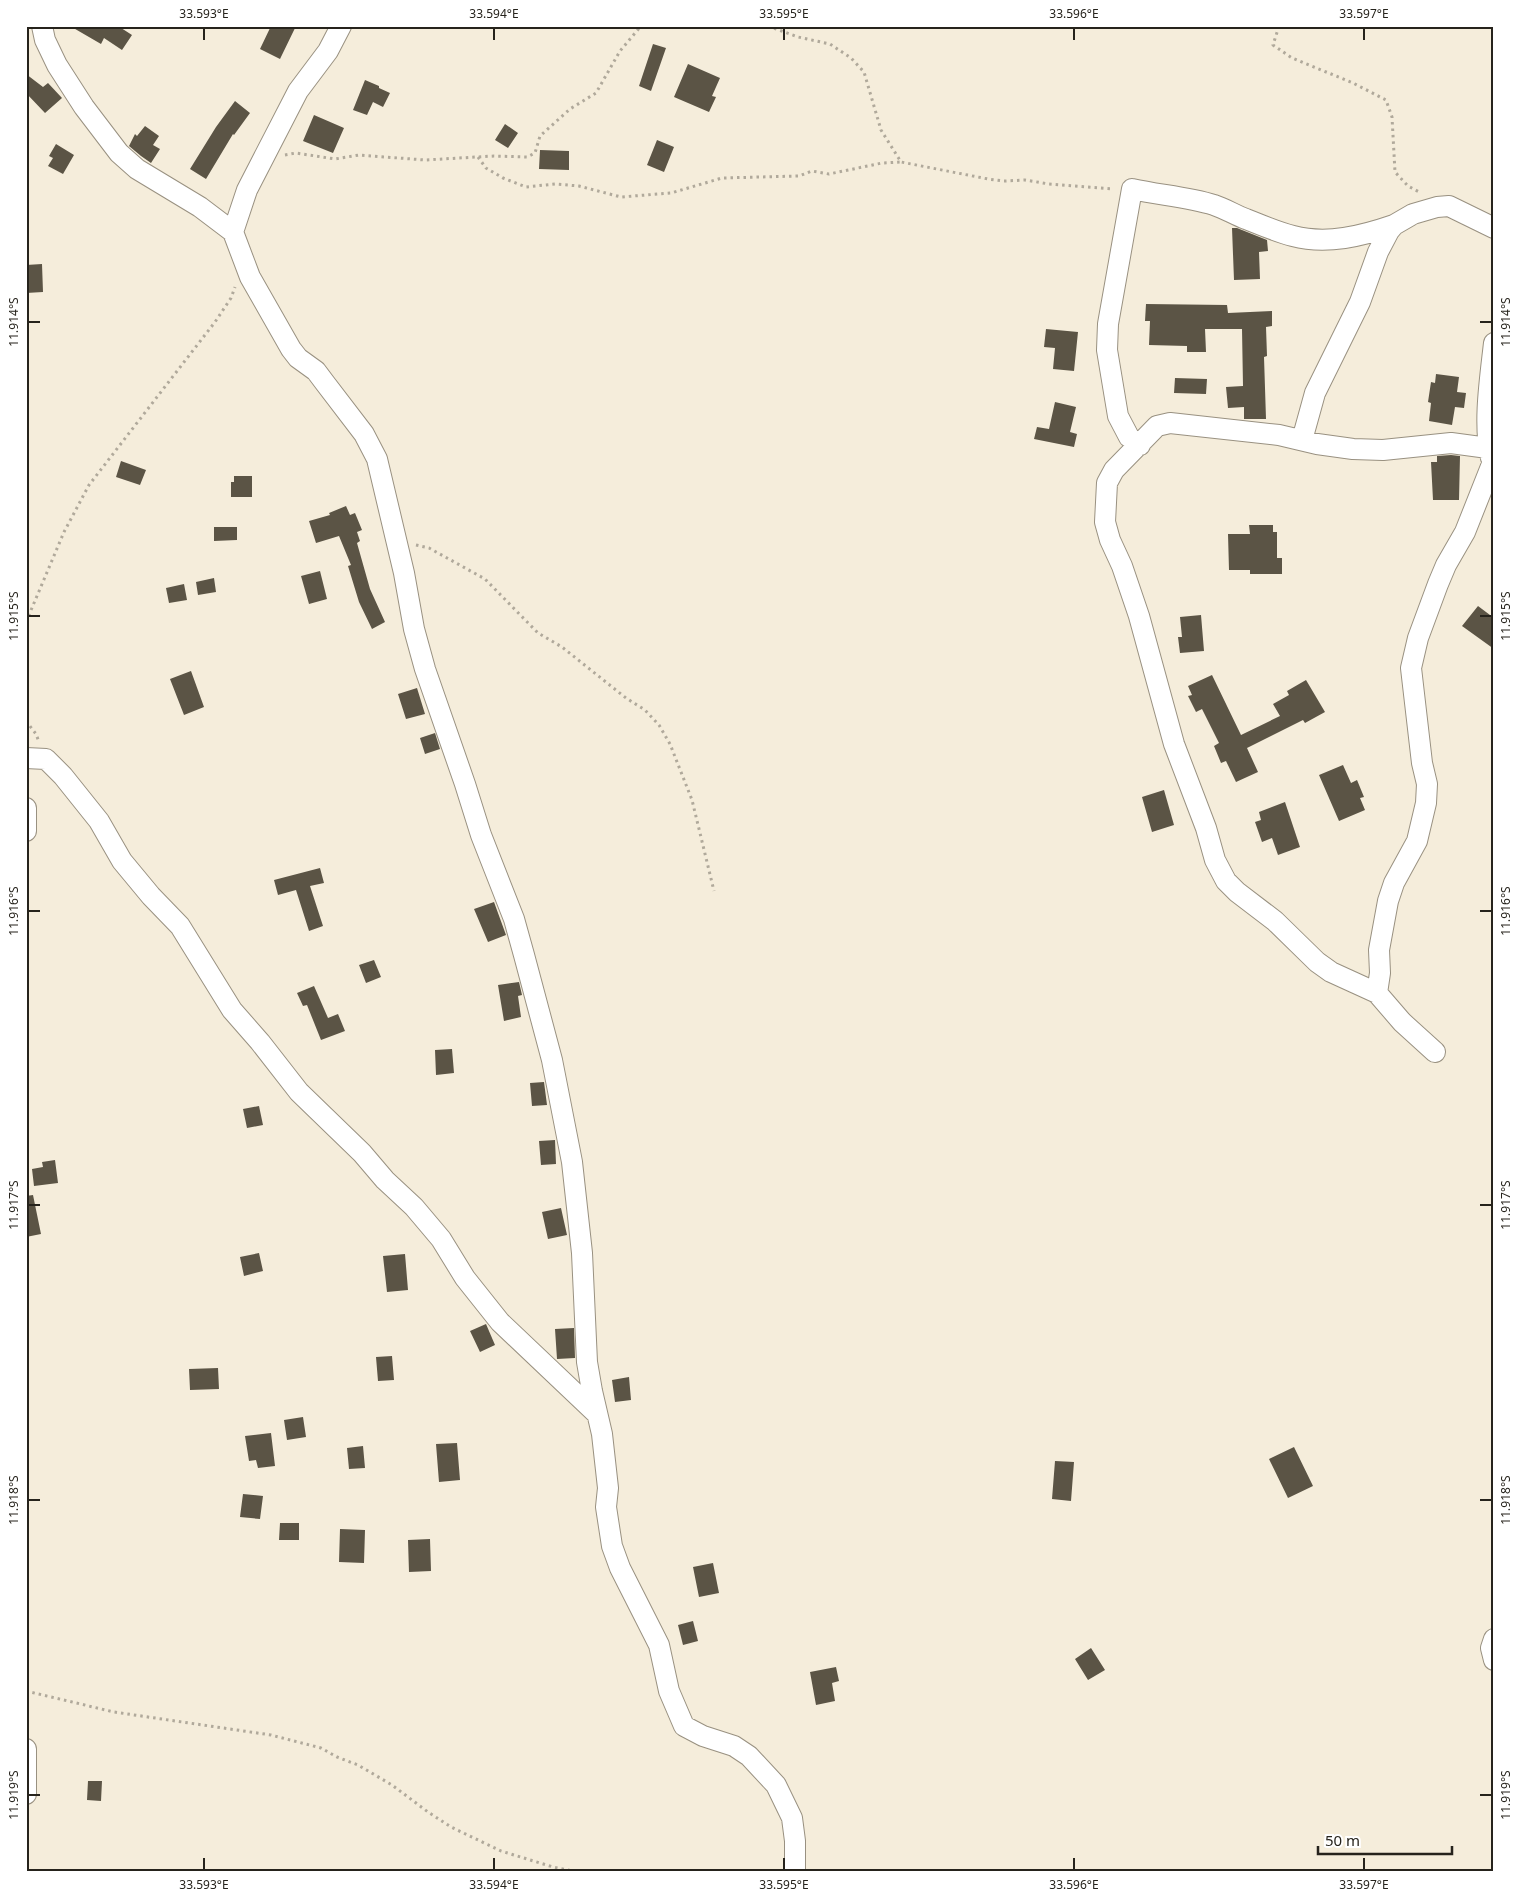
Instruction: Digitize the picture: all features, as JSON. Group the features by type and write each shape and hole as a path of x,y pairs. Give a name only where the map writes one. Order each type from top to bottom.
{"street":[{"path":"42,26 57,66 75,94 119,153 137,170 200,207 233,232 250,277 291,349 298,358 316,371 370,443 382,474 404,573 414,629 425,669 481,835 514,918 552,1060 572,1162 582,1253 587,1354 602,1434 608,1488 606,1507 612,1546 620,1568 659,1645 669,1690 684,1726 703,1736 734,1746 749,1756 776,1784 792,1818 795,1841 795,1872"},
{"path":"233,232 247,190 298,91 328,51 341,26"},
{"path":"1140,446 1129,437 1118,416 1106,350 1108,324 1132,189 1214,205 1243,218 1293,236 1305,238 1344,239 1371,233 1394,225 1413,214 1448,206 1494,228"},
{"path":"1302,440 1314,393 1360,302 1378,252 1394,225"},
{"path":"1377,993 1380,973 1379,950 1388,901 1394,883 1417,841 1426,803 1427,784 1422,763 1411,668 1418,638 1438,584 1446,565 1465,532 1491,460 1488,414 1494,343"},
{"path":"1435,1052 1402,1022 1377,993 1344,979 1317,962 1281,927 1226,881 1215,860 1206,828 1172,738 1139,616 1122,566 1110,540 1105,522 1107,483 1114,470 1140,446 1157,426 1170,423 1279,435 1352,449 1383,450 1451,443 1491,460"},
{"path":"26,758 46,760 64,776 99,821 122,861 151,896 180,926 232,1010 267,1050 294,1086 414,1208 441,1239 465,1278 500,1322 597,1414"},
{"path":"26,808 26,832"},
{"path":"1494,1639 1491,1648 1494,1660"},
{"path":"26,1749 26,1794"}],"path":[{"path":"264,158 296,153 335,160 359,155 425,160 527,157 534,153 540,136 570,109 596,93 620,51 641,26"},
{"path":"768,26 798,38 830,44 851,58 864,72 882,130 901,162"},
{"path":"1279,26 1273,45 1292,58 1353,82 1386,100 1392,117 1395,172 1408,186 1448,206"},
{"path":"477,157 486,168 503,178 526,187 554,184 579,186 621,197 671,193 722,178 798,176 812,171 829,174 882,163 901,162 1004,181 1025,180 1102,190 1132,189"},
{"path":"26,622 64,532 89,485 216,322 231,298 243,260"},
{"path":"396,542 429,548 485,579 519,611 538,633 562,647 626,698 645,710 659,725 670,744 692,800 714,891"},
{"path":"26,1691 114,1712 271,1735 321,1748 358,1765 392,1785 451,1827 502,1851 552,1867 576,1872"}],"building":[{"path":"70,26 118,26 132,35 122,50 104,38 101,44"},
{"path":"271,26 296,26 280,59 260,49"},
{"path":"653,44 666,48 651,91 639,86"},
{"path":"688,64 720,78 712,96 716,97 709,112 674,97"},
{"path":"26,74 43,87 48,83 62,98 45,113 26,93"},
{"path":"365,80 390,93 383,107 373,102 367,115 353,110"},
{"path":"235,101 250,113 233,134 206,179 190,169"},
{"path":"314,115 344,128 333,153 303,141"},
{"path":"505,124 518,133 508,148 495,140"},
{"path":"145,126 159,136 153,145 160,149 151,163 129,146 135,134 137,136"},
{"path":"657,140 674,147 664,172 647,165"},
{"path":"56,144 74,155 63,174 48,166 53,158 49,156"},
{"path":"540,150 569,151 569,170 539,169"},
{"path":"1232,228 1237,228 1267,240 1268,251 1259,252 1260,279 1234,280"},
{"path":"42,264 43,292 26,293 26,265"},
{"path":"1146,304 1227,305 1228,313 1272,311 1272,326 1266,327 1267,356 1264,357 1266,419 1244,419 1244,407 1228,408 1226,387 1243,386 1242,329 1205,329 1206,352 1187,352 1187,346 1149,345 1150,321 1145,321"},
{"path":"1046,329 1078,332 1074,371 1053,369 1055,348 1044,347"},
{"path":"1436,374 1459,377 1457,392 1466,393 1464,408 1455,407 1452,425 1429,421 1431,403 1428,402 1431,382 1435,383"},
{"path":"1175,378 1207,379 1206,394 1174,393"},
{"path":"1055,402 1076,407 1070,432 1077,434 1074,447 1034,439 1037,427 1049,429"},
{"path":"1437,456 1460,456 1459,500 1433,500 1431,462 1437,462"},
{"path":"121,461 146,470 140,485 116,477"},
{"path":"234,476 252,476 252,497 231,497 231,482 234,482"},
{"path":"346,506 350,515 355,513 362,530 357,532 360,541 357,543 370,589 385,622 372,629 359,602 348,566 351,565 339,536 316,543 309,521 330,515 329,513"},
{"path":"1249,525 1273,525 1273,532 1277,532 1277,558 1282,558 1282,574 1250,574 1250,570 1229,570 1228,534 1250,534"},
{"path":"214,527 237,527 237,540 214,541"},
{"path":"320,571 327,599 309,604 301,576"},
{"path":"214,578 216,592 198,595 196,582"},
{"path":"184,584 187,600 169,603 166,588"},
{"path":"1478,606 1494,618 1494,649 1462,626"},
{"path":"1201,615 1204,651 1180,653 1178,637 1182,637 1180,617"},
{"path":"191,671 204,707 184,715 170,679"},
{"path":"1212,675 1241,735 1280,716 1273,704 1289,695 1287,691 1306,680 1325,712 1305,723 1303,720 1247,748 1258,772 1236,782 1226,761 1221,763 1214,746 1219,743 1202,709 1196,712 1188,696 1192,695 1188,686"},
{"path":"417,688 425,714 406,719 398,694"},
{"path":"435,733 440,749 425,754 420,738"},
{"path":"1343,765 1351,783 1357,780 1364,797 1360,798 1365,810 1339,821 1319,775"},
{"path":"1164,790 1174,825 1152,832 1142,797"},
{"path":"1285,802 1300,847 1278,855 1272,838 1262,842 1255,822 1261,820 1259,812"},
{"path":"320,868 324,883 310,886 323,926 309,931 296,890 278,895 274,880"},
{"path":"494,902 506,935 488,942 474,909"},
{"path":"374,960 381,977 366,983 359,965"},
{"path":"519,982 522,995 518,996 521,1017 504,1021 498,985"},
{"path":"314,986 328,1018 338,1014 345,1031 321,1040 307,1005 303,1006 297,993"},
{"path":"452,1049 454,1073 436,1075 435,1050"},
{"path":"544,1082 547,1105 532,1106 530,1083"},
{"path":"259,1106 263,1125 247,1128 243,1109"},
{"path":"555,1140 556,1164 541,1165 539,1141"},
{"path":"55,1160 58,1183 34,1186 32,1169 43,1167 42,1162"},
{"path":"33,1195 41,1234 26,1237 26,1196"},
{"path":"561,1208 567,1235 548,1239 542,1212"},
{"path":"259,1253 263,1271 244,1276 240,1257"},
{"path":"405,1254 408,1290 387,1292 383,1256"},
{"path":"486,1324 495,1345 480,1352 470,1331"},
{"path":"574,1328 575,1358 557,1359 555,1329"},
{"path":"392,1356 394,1380 378,1381 376,1357"},
{"path":"218,1368 219,1389 190,1390 189,1369"},
{"path":"629,1377 631,1400 615,1402 612,1380"},
{"path":"303,1417 306,1437 287,1440 284,1420"},
{"path":"271,1433 275,1466 258,1468 256,1460 249,1461 245,1436"},
{"path":"457,1443 460,1480 439,1482 436,1444"},
{"path":"363,1446 365,1468 349,1469 347,1448"},
{"path":"1294,1447 1313,1486 1288,1498 1269,1459"},
{"path":"1055,1461 1074,1462 1071,1501 1052,1499"},
{"path":"243,1494 263,1496 260,1519 240,1517"},
{"path":"280,1523 299,1523 299,1540 279,1540"},
{"path":"340,1529 365,1530 364,1563 339,1562"},
{"path":"430,1539 431,1571 409,1572 408,1540"},
{"path":"713,1563 719,1593 699,1597 693,1567"},
{"path":"693,1621 698,1641 683,1645 678,1625"},
{"path":"1091,1648 1105,1670 1088,1680 1075,1659"},
{"path":"836,1667 839,1681 832,1683 835,1701 816,1705 810,1672"},
{"path":"88,1781 102,1781 101,1801 87,1800"}]}
